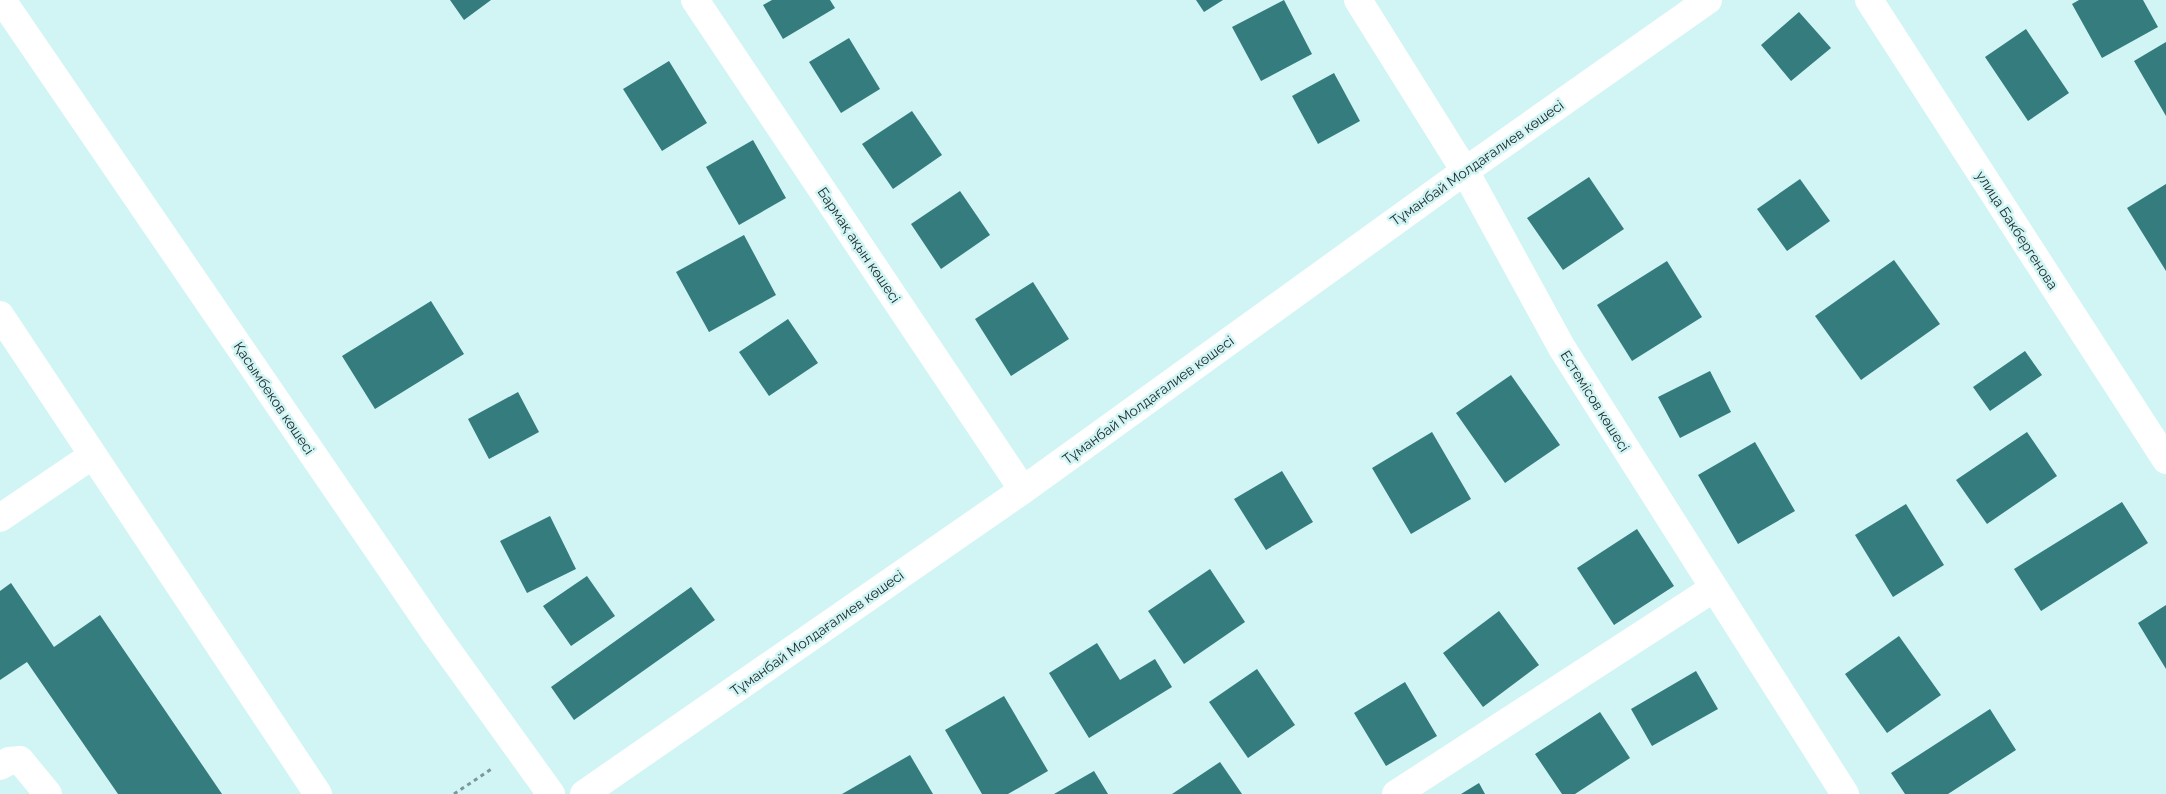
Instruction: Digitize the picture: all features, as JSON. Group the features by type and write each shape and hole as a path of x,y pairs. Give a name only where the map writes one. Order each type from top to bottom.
{"street":[{"name":"Қасымбеков көшесі","path":"2,0 435,633 551,794"},
{"name":"Бармақ ақын көшесі","path":"695,0 1023,490"},
{"name":"Естемісов көшесі","path":"1358,0 1465,171 1562,348 1845,794"},
{"name":"Тұманбай Молдағалиев көшесі","path":"584,794 1023,490 1465,171 1708,0"},
{"name":"улица Бакбергенова","path":"1869,0 2166,460"},
{"path":"0,315 318,794"},
{"path":"0,518 94,455"},
{"path":"1396,794 1714,588"},
{"path":"0,766 9,761 20,760 48,794"}],"path":[{"path":"454,794 520,750"}],"building":[{"path":"450,0 491,0 464,20"},
{"path":"772,0 830,0 835,8 783,39 763,5"},
{"path":"1196,0 1223,0 1204,12"},
{"path":"1284,0 1312,54 1261,81 1232,27"},
{"path":"2079,0 2143,0 2158,27 2102,58 2072,4"},
{"path":"1799,12 1831,48 1791,81 1761,45"},
{"path":"2026,29 2069,93 2028,121 1985,57"},
{"path":"849,38 880,89 841,113 809,62"},
{"path":"2166,42 2166,116 2134,61"},
{"path":"669,61 707,123 662,151 623,89"},
{"path":"1334,73 1360,121 1318,144 1292,96"},
{"path":"912,111 942,155 893,189 862,144"},
{"path":"753,140 786,198 739,225 706,167"},
{"path":"1589,177 1624,229 1563,270 1527,218"},
{"path":"1800,179 1830,221 1787,251 1757,209"},
{"path":"2166,184 2166,271 2127,208"},
{"path":"960,191 990,235 941,269 911,224"},
{"path":"744,235 776,295 709,332 676,272"},
{"path":"1894,260 1940,324 1861,380 1815,316"},
{"path":"1667,261 1702,317 1632,361 1597,305"},
{"path":"1033,282 1069,339 1011,376 975,319"},
{"path":"431,301 464,354 375,409 342,356"},
{"path":"788,319 818,363 769,396 739,352"},
{"path":"2025,351 2042,375 1990,411 1973,387"},
{"path":"1710,371 1731,412 1680,438 1658,397"},
{"path":"1511,375 1560,445 1505,483 1456,413"},
{"path":"518,392 539,432 489,459 468,419"},
{"path":"1432,432 1471,499 1411,534 1372,468"},
{"path":"2027,432 2057,476 1987,524 1956,480"},
{"path":"1755,442 1795,511 1738,544 1698,475"},
{"path":"1282,471 1313,522 1266,550 1234,499"},
{"path":"2122,502 2148,543 2041,611 2014,569"},
{"path":"1906,504 1944,565 1893,597 1855,535"},
{"path":"550,516 576,569 527,593 500,541"},
{"path":"1637,529 1674,586 1614,625 1577,568"},
{"path":"1210,569 1245,622 1184,664 1148,611"},
{"path":"587,576 615,616 571,646 543,606"},
{"path":"11,583 54,647 100,615 222,794 118,794 27,662 0,680 0,591"},
{"path":"691,587 715,620 574,720 551,687"},
{"path":"2166,605 2166,669 2138,623"},
{"path":"1499,611 1539,665 1483,707 1443,653"},
{"path":"1899,636 1941,695 1887,733 1845,674"},
{"path":"1097,643 1120,680 1155,659 1172,687 1089,738 1049,673"},
{"path":"1257,669 1295,725 1248,758 1209,702"},
{"path":"1696,671 1718,709 1652,746 1631,709"},
{"path":"1405,682 1437,736 1386,766 1354,713"},
{"path":"1004,696 1048,771 1008,794 982,794 945,730"},
{"path":"1990,709 2016,750 1948,794 1905,794 1891,773"},
{"path":"1600,712 1630,758 1575,794 1562,794 1535,754"},
{"path":"910,755 933,794 842,794"},
{"path":"1220,762 1242,794 1172,794"},
{"path":"1094,771 1108,794 1054,794"},
{"path":"1479,783 1485,794 1461,794"}]}
